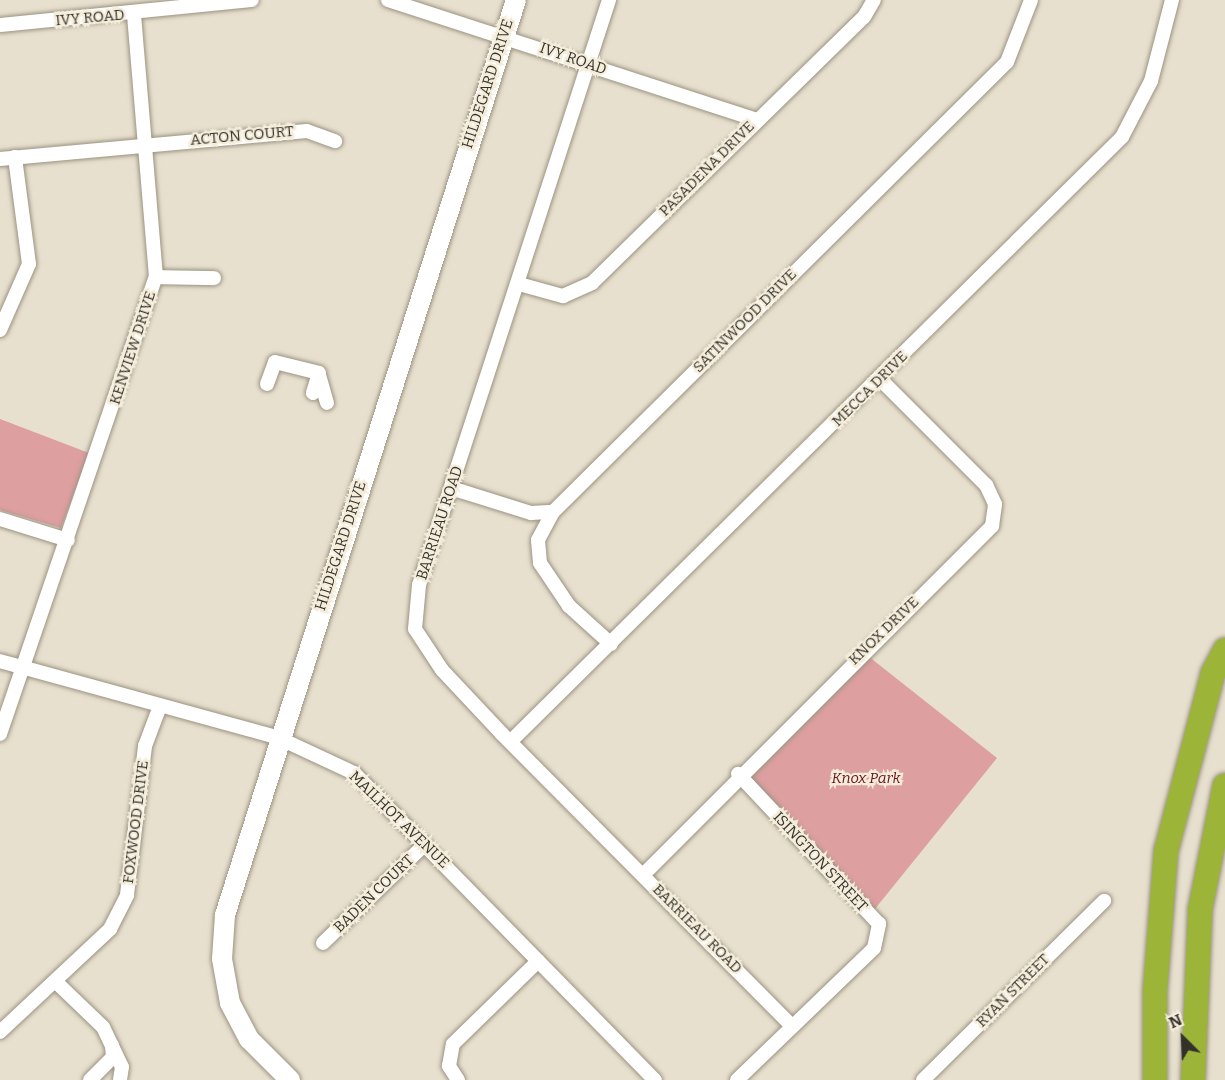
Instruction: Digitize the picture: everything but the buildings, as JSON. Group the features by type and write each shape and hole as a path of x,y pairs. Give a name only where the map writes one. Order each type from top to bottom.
{"highway":[{"path":"1155,1080 1155,991 1166,851 1225,634"},
{"path":"1213,673 1225,650"},
{"path":"1193,1080 1200,910 1225,785"}],"street":[{"name":"IVY ROAD","path":"0,25 134,14 252,0"},
{"name":"IVY ROAD","path":"388,0 757,120"},
{"name":"HILDEGARD DRIVE","path":"291,1080 249,1039 230,1003 222,959 225,915 279,738 516,0"},
{"name":"BARRIEAU ROAD","path":"609,0 519,284 419,585 416,629 442,670 792,1026"},
{"name":"PASADENA DRIVE","path":"519,284 563,296 592,283 864,17 874,0"},
{"name":"SATINWOOD DRIVE","path":"611,644 569,606 540,563 538,540 553,512 1007,62 1031,0"},
{"name":"MECCA DRIVE","path":"511,741 880,379 1122,137 1151,81 1172,0"},
{"name":"KENVIEW DRIVE","path":"0,734 156,277 147,144 134,14"},
{"name":"ACTON COURT","path":"0,159 307,131 335,141"},
{"path":"0,330 28,264 15,157"},
{"path":"156,277 214,278"},
{"path":"267,384 275,362 319,374"},
{"path":"313,393 319,374"},
{"path":"319,374 327,403"},
{"name":"KNOX DRIVE","path":"643,874 738,774 992,526 995,504 986,485 880,379"},
{"path":"451,488 531,513 553,512"},
{"path":"0,519 68,540"},
{"name":"MAILHOT AVENUE","path":"0,661 279,738 354,773 655,1080"},
{"name":"FOXWOOD DRIVE","path":"0,1032 110,929 127,895 145,746 160,706"},
{"name":"ISINGTON STREET","path":"737,1080 874,948 879,924 738,774"},
{"name":"BADEN COURT","path":"323,943 425,844"},
{"name":"RYAN STREET","path":"923,1080 1104,901"},
{"path":"458,1080 449,1066 453,1044 538,961"},
{"path":"55,981 112,1043 122,1067 120,1080"},
{"path":"90,1080 113,1057 112,1043"}],"green space":[{"path":"0,419 89,453 61,528 0,510"},
{"name":"Knox Park","path":"868,656 997,758 870,915 738,774"}]}
